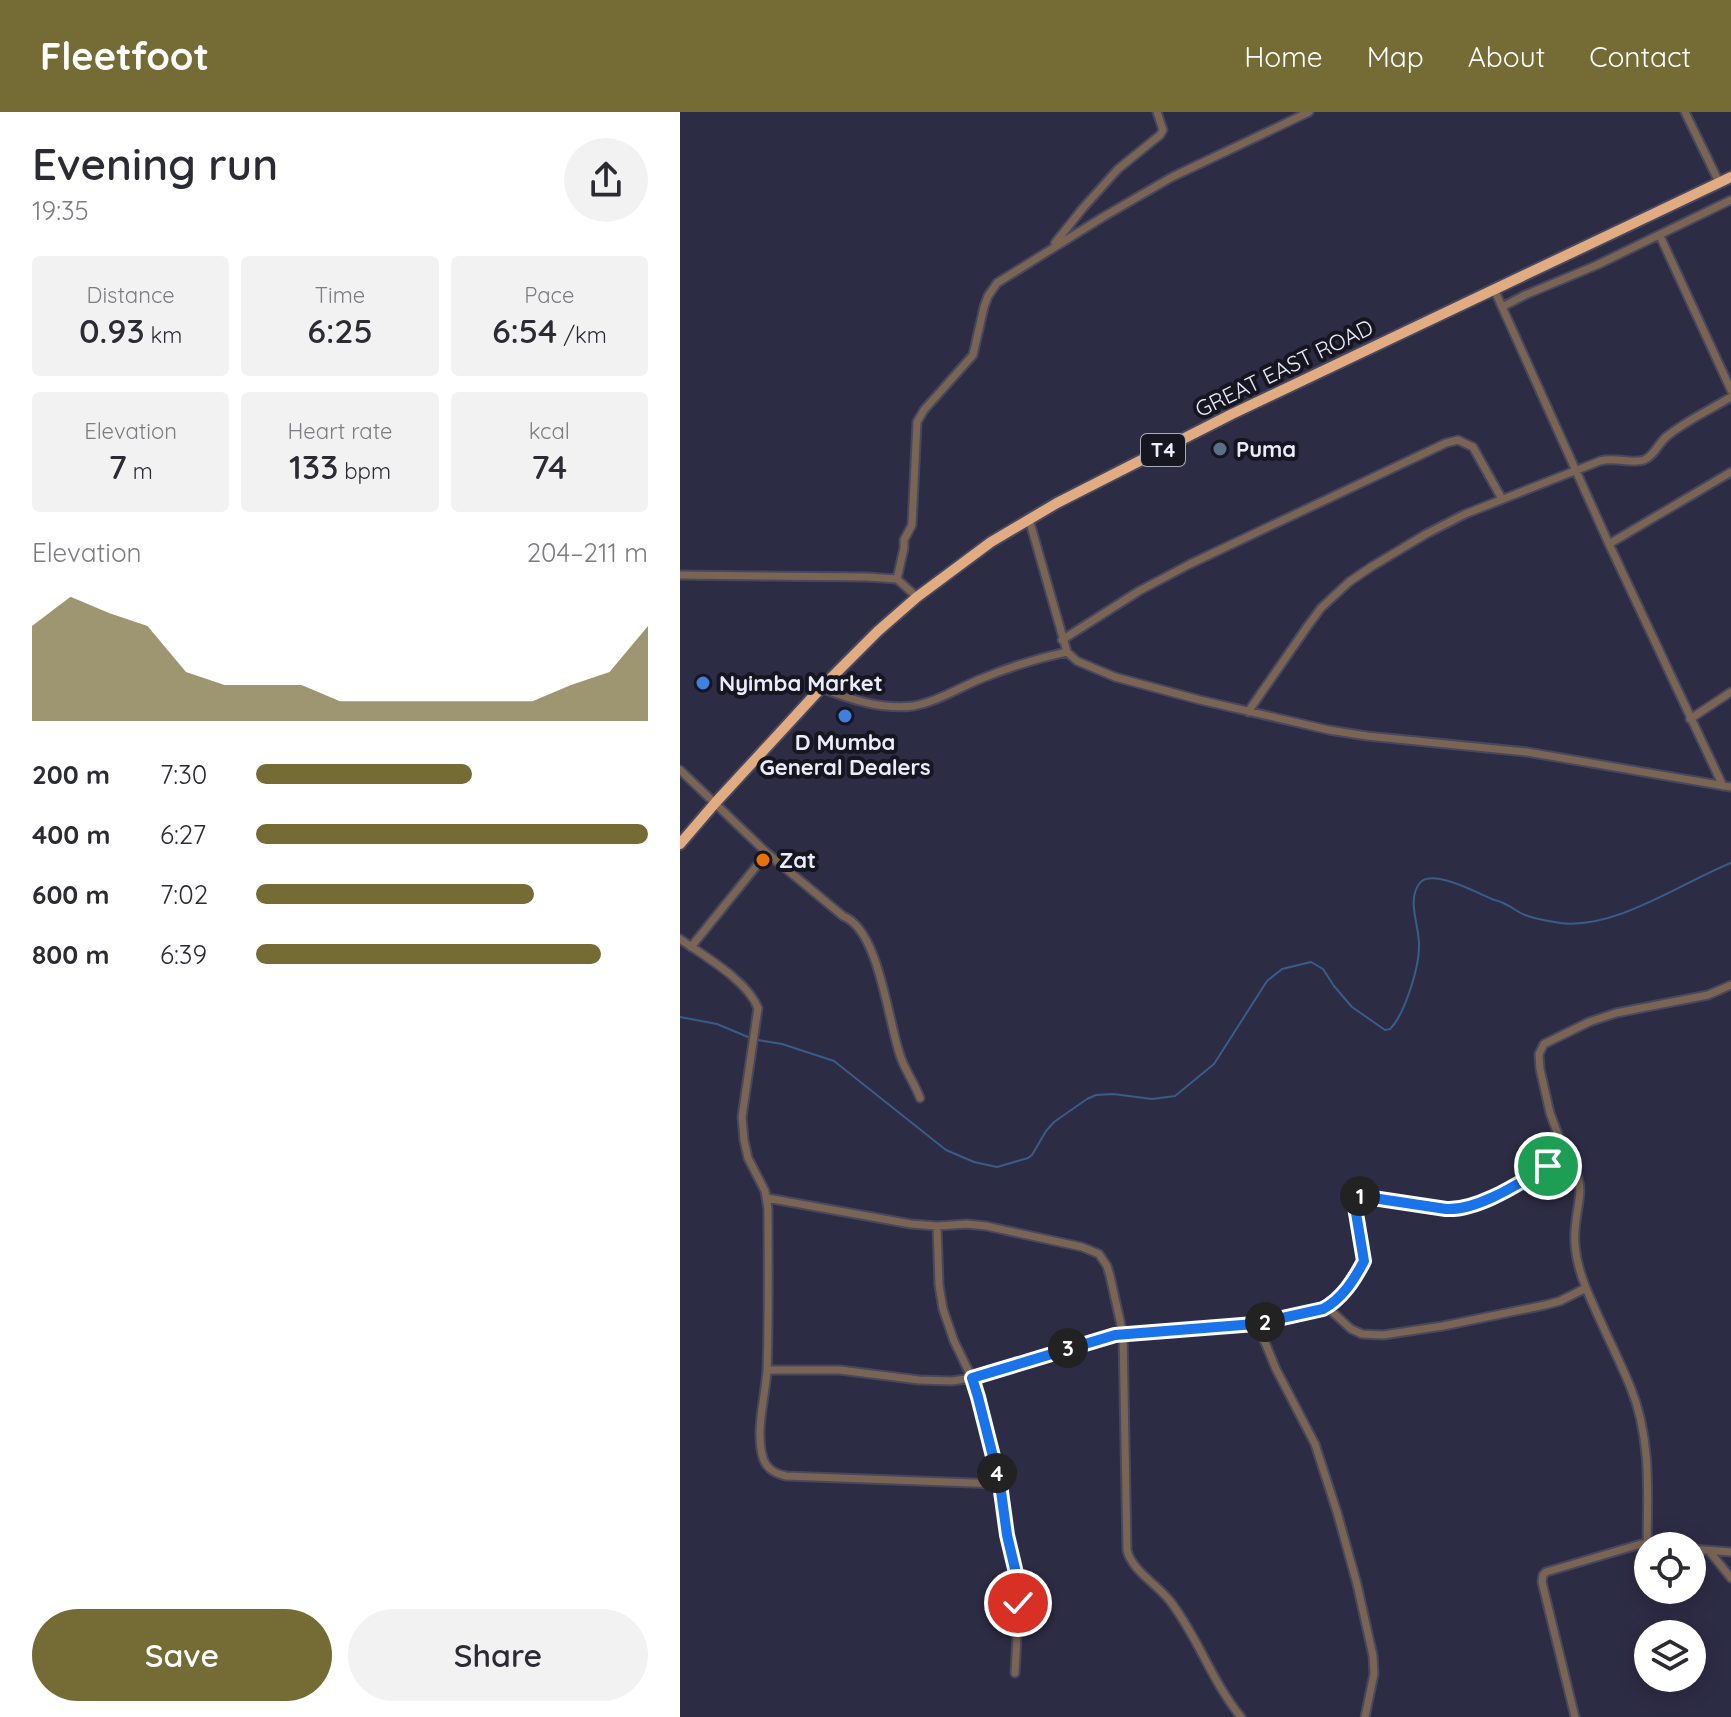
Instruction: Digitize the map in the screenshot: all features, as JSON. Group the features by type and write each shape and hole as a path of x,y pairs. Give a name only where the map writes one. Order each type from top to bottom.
{"highway":[{"name":"GREAT EAST ROAD","path":"680,844 821,688 878,631 981,548 1029,519 1239,411 1731,177"}],"street":[{"path":"1051,248 1110,177 1160,135 1163,130 1157,112"},
{"path":"1283,112 1287,122"},
{"path":"897,579 904,540 912,525 919,418 973,355 984,307 997,283 1172,177 1309,112"},
{"path":"1685,112 1719,182"},
{"path":"1502,307 1660,236 1731,200"},
{"path":"1660,236 1731,390"},
{"path":"1494,289 1690,719 1727,787"},
{"path":"1248,712 1321,608 1349,582 1426,534 1465,514 1610,458 1636,462 1645,459 1671,433 1731,397"},
{"path":"1062,640 1139,591 1190,564 1446,443 1458,440 1473,447 1502,499"},
{"path":"1609,544 1731,472"},
{"path":"1029,519 1067,652 1077,661 1115,677 1329,730 1527,752 1727,787"},
{"path":"680,575 897,579 917,597"},
{"path":"821,688 876,705 912,706 1002,671 1067,652"},
{"path":"1690,719 1731,692"},
{"path":"680,770 767,853 861,928 876,963 900,1057 920,1098"},
{"path":"691,947 767,853"},
{"path":"680,939 732,976 751,995 758,1008 742,1117 748,1158 758,1175 768,1209 767,1370 761,1431 761,1446 767,1467 786,1476 1000,1484"},
{"path":"1647,1532 1647,1457 1642,1427 1630,1386 1579,1269 1575,1238 1580,1184 1550,1113 1539,1054 1544,1044 1589,1022 1616,1013 1708,995 1731,985"},
{"path":"767,1370 849,1370 931,1381 972,1378 1123,1334 1257,1323 1300,1315 1327,1307 1342,1294 1364,1261 1353,1195 1458,1210 1509,1188 1566,1156"},
{"path":"767,1198 899,1223 986,1226 1095,1251 1103,1259 1123,1334 1128,1556 1169,1600 1241,1717"},
{"path":"937,1226 943,1309 972,1378 1000,1484 1017,1586 1015,1673"},
{"path":"1327,1307 1351,1329 1362,1334 1383,1335 1545,1305 1586,1288"},
{"path":"1257,1323 1276,1369 1306,1423 1331,1489 1357,1584 1375,1669 1365,1717"},
{"path":"1575,1717 1542,1582 1543,1575 1567,1564 1634,1546"},
{"path":"1706,1551 1731,1552"},
{"path":"1710,1552 1731,1578"}],"waterway":[{"path":"758,1040 782,1044 834,1061 946,1150 974,1162 997,1167 1028,1158 1054,1122 1096,1095 1152,1099 1175,1096 1214,1064 1267,981 1282,969 1311,962 1323,969 1352,1007 1385,1030 1390,1029 1406,1001 1414,976 1419,953 1414,898 1419,884 1425,880 1433,878 1454,883 1533,918 1581,923 1625,912 1731,863"},
{"path":"680,1017 717,1024 748,1037"}],"place":[{"name":"Puma","path":"1220,449"},
{"name":"Nyimba Market","path":"703,683"},
{"name":"D Mumba General Dealers","path":"845,716"},
{"name":"Zat","path":"763,860"}],"route":[{"path":"1018,1603 1016,1573 1000,1484 972,1378 1115,1335 1255,1324 1323,1309 1342,1294 1364,1261 1353,1195 1458,1210 1509,1188 1548,1166"}]}
